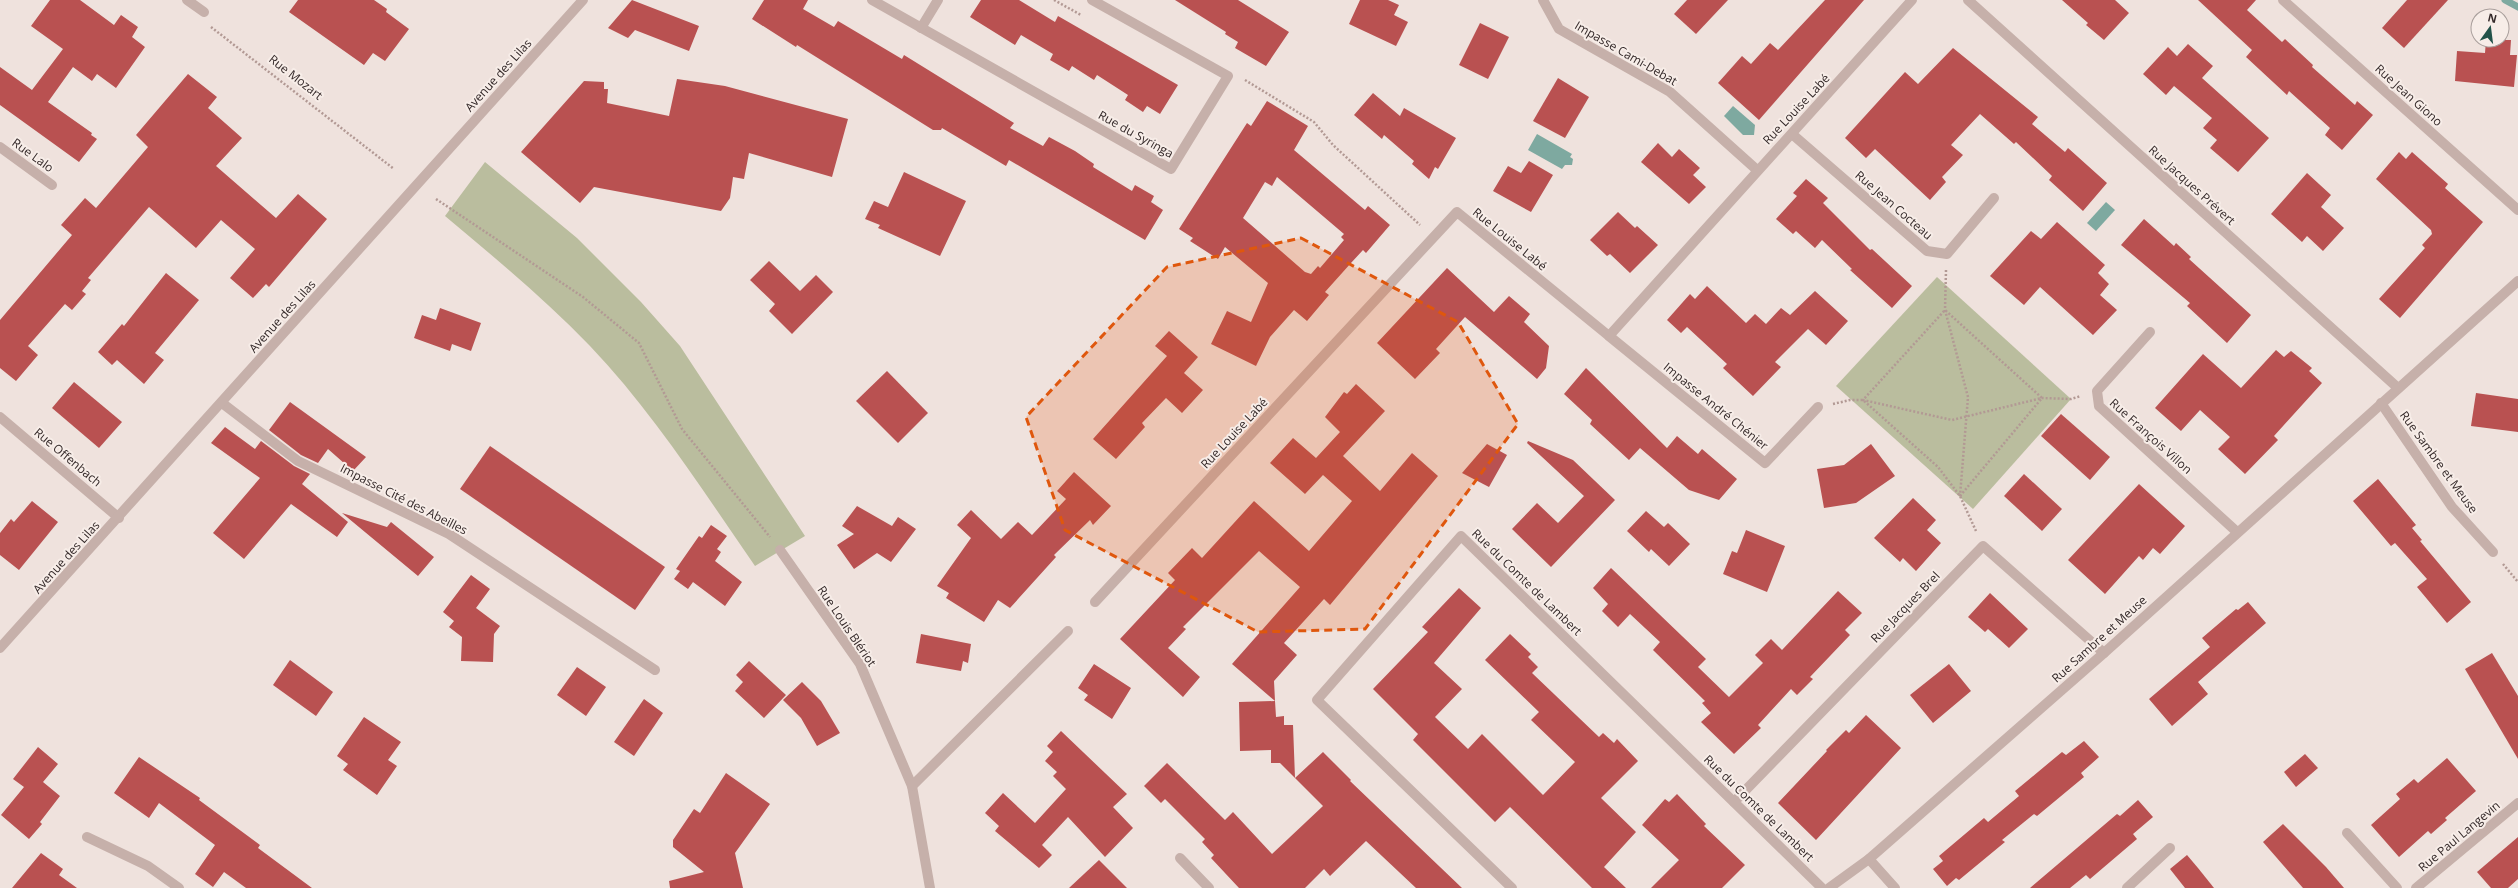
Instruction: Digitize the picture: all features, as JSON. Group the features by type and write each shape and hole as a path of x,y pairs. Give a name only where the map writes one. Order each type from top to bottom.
{"street":[{"path":"187,0 204,12"},
{"name":"Avenue des Lilas","path":"0,648 583,0"},
{"name":"Rue du Syringa","path":"872,0 1171,169 1228,76"},
{"path":"921,28 938,0"},
{"path":"1092,0 1228,76"},
{"name":"Impasse Cami-Debat","path":"1543,0 1559,29 1670,92 1757,170"},
{"name":"Rue Louise Labé","path":"1095,602 1457,212 1609,336 1757,170 1792,134 1912,0"},
{"name":"Rue Jacques Prévert","path":"1968,0 2398,388"},
{"name":"Rue Jean Giono","path":"2283,0 2518,210"},
{"name":"Rue Jean Cocteau","path":"1792,134 1927,251 1947,254"},
{"name":"Rue Lalo","path":"0,147 52,184"},
{"path":"1947,254 1994,198"},
{"name":"Rue Sambre et Meuse","path":"1828,888 1869,859 2104,652 2518,281"},
{"name":"Rue François Villon","path":"2150,332 2097,391 2099,406 2237,532"},
{"name":"Impasse André Chénier","path":"1609,336 1765,463 1818,407"},
{"name":"Impasse Cité des Abeilles","path":"222,403 298,461 449,534 655,670"},
{"name":"Rue Sambre et Meuse","path":"2381,403 2452,506 2493,552"},
{"name":"Rue Offenbach","path":"0,417 118,518"},
{"name":"Rue du Comte de Lambert","path":"1512,888 1317,700 1461,536 1822,888"},
{"path":"1983,546 2104,652"},
{"name":"Rue Jacques Brel","path":"1734,802 1983,546"},
{"name":"Rue Louis Blériot","path":"780,550 860,664 912,786 930,888"},
{"path":"912,786 1068,631"},
{"name":"Rue Paul Langevin","path":"2416,888 2518,804"},
{"path":"2347,833 2397,888"},
{"path":"87,837 148,866 179,888"},
{"path":"2127,888 2170,848"},
{"path":"1180,858 1209,888"},
{"path":"1869,859 1895,888"}],"path":[{"name":"Rue Mozart","path":"204,12 213,29 394,169"},
{"path":"1228,76 1240,77 1314,122 1333,145 1434,237"},
{"path":"436,199 583,297 639,343 682,429 780,550"},
{"path":"1947,254 1945,310 1968,397 1960,496"},
{"path":"1945,310 2042,398"},
{"path":"1863,400 1945,310"},
{"path":"1818,407 1850,400 1863,400 1952,420 2042,398 2071,399 2097,391"},
{"path":"1960,496 2042,398"},
{"path":"1863,400 1938,467 1960,496 1983,546"},
{"path":"2493,552 2518,582"}],"highlighted area":[{"path":"1301,238 1458,322 1518,424 1365,629 1258,632 1065,530 1026,417 1167,267"}],"green space":[{"path":"485,162 577,238 641,302 680,346 805,536 755,566 677,453 613,371 555,312 445,216"},
{"path":"1937,277 2071,399 1973,509 1836,386"}],"water":[{"path":"1733,106 1755,125 1754,135 1743,135 1724,116"},
{"path":"1537,134 1572,154 1570,157 1573,159 1572,165 1565,165 1562,169 1528,150"},
{"path":"2106,202 2115,210 2096,231 2087,223"}],"building":[{"path":"50,0 80,0 114,25 121,15 138,27 132,37 145,47 116,88 97,74 92,81 73,67 48,102 92,133 91,135 97,139 79,162 0,105 0,67 32,90 63,49 31,26"},
{"path":"298,0 374,0 387,9 386,12 409,29 385,61 373,53 364,65 289,12"},
{"path":"632,0 699,26 689,51 635,30 628,38 608,28"},
{"path":"764,0 808,0 803,9 834,27 838,21 902,59 904,55 1014,123 1010,128 1043,146 1049,137 1075,151 1094,164 1093,167 1132,191 1135,185 1154,196 1151,202 1163,210 1145,240 1009,160 1006,166 942,128 941,130 933,130 797,45 796,47 752,19"},
{"path":"981,0 1019,0 1055,22 1058,16 1178,85 1160,114 1147,106 1143,112 1125,100 1128,95 1097,75 1094,80 1072,66 1069,71 1050,60 1053,54 1021,35 1015,45 970,17"},
{"path":"1175,0 1238,0 1289,32 1266,66 1235,48 1238,42 1225,34 1226,32"},
{"path":"1360,0 1388,0 1399,5 1394,15 1408,22 1396,46 1349,24"},
{"path":"1687,0 1728,0 1696,34 1674,14"},
{"path":"1825,0 1864,0 1759,120 1718,83 1742,56 1751,64 1770,43 1778,50"},
{"path":"2062,0 2115,0 2129,13 2104,40 2086,25 2088,23"},
{"path":"2198,0 2256,0 2247,10 2282,42 2285,39 2313,65 2312,67 2355,105 2357,101 2373,115 2342,150 2325,135 2330,128 2289,91 2287,95 2246,57 2252,50"},
{"path":"2407,0 2448,0 2404,48 2382,28"},
{"path":"1480,23 1509,37 1488,79 1459,65"},
{"path":"2511,40 2510,55 2517,55 2514,87 2455,81 2457,51 2485,53 2485,48 2510,48"},
{"path":"2188,44 2213,66 2202,78 2269,138 2238,172 2210,148 2217,140 2203,128 2212,118 2174,86 2166,95 2143,74 2168,47 2177,56"},
{"path":"1953,48 2038,117 2032,124 2065,152 2068,148 2107,183 2083,211 2049,180 2052,176 2016,142 2014,144 1980,114 1951,145 1963,155 1942,177 1946,182 1930,200 1875,149 1866,158 1845,138 1905,72 1918,84"},
{"path":"188,74 217,97 208,108 242,138 216,166 276,218 298,194 327,219 269,287 266,284 253,298 230,278 255,249 221,220 196,248 149,207 88,278 91,280 82,291 86,294 72,310 65,304 28,346 38,355 16,381 0,368 0,320 72,235 61,225 85,198 96,208 148,147 136,135"},
{"path":"1558,78 1589,97 1565,138 1533,121"},
{"path":"677,79 725,86 848,119 832,177 749,153 744,179 733,177 730,198 721,211 594,187 580,203 521,152 584,81 604,82 604,89 608,89 607,103 669,116"},
{"path":"1373,93 1400,116 1404,108 1456,138 1438,169 1435,167 1429,179 1412,164 1414,161 1384,135 1382,139 1354,115"},
{"path":"1267,101 1308,126 1294,150 1365,210 1368,206 1390,225 1366,253 1363,250 1325,292 1329,295 1307,321 1294,310 1270,337 1256,366 1211,344 1227,311 1251,322 1268,283 1225,247 1218,259 1190,241 1193,238 1179,229 1247,123 1251,126","holes":["1277,177 1344,234 1341,237 1344,240 1320,268 1318,266 1311,274 1305,272 1243,218 1265,182 1272,186"]},
{"path":"1658,143 1672,157 1679,149 1700,168 1693,175 1706,187 1689,204 1641,162"},
{"path":"2399,152 2406,159 2412,152 2448,184 2445,188 2483,222 2400,318 2379,299 2425,248 2422,245 2432,234 2431,230 2376,179"},
{"path":"1529,161 1553,175 1531,212 1493,191 1508,166 1521,173"},
{"path":"904,172 966,201 940,256 878,228 880,225 865,219 874,201 888,207"},
{"path":"2307,173 2331,195 2321,207 2344,228 2323,251 2307,236 2302,242 2271,214"},
{"path":"1806,179 1828,198 1823,203 1870,250 1872,249 1912,286 1892,308 1850,270 1852,269 1822,240 1815,248 1796,231 1793,234 1776,219 1797,196 1793,193"},
{"path":"1618,212 1635,228 1637,226 1658,245 1630,273 1610,254 1607,256 1590,240"},
{"path":"2144,219 2174,246 2176,243 2191,257 2189,259 2251,315 2227,343 2187,306 2190,303 2121,245"},
{"path":"2057,222 2105,265 2098,273 2109,284 2100,295 2117,310 2093,335 2040,287 2024,305 1990,276 2031,231 2041,239"},
{"path":"769,261 800,291 816,275 833,292 792,334 769,311 775,304 750,280"},
{"path":"1447,268 1494,312 1509,296 1530,314 1524,322 1549,346 1546,368 1537,379 1465,317 1436,349 1440,353 1415,379 1377,343"},
{"path":"166,273 199,300 155,353 164,360 144,384 117,360 112,365 98,352 122,324 124,326"},
{"path":"1707,286 1746,323 1755,314 1766,324 1781,308 1790,315 1815,291 1848,321 1826,345 1808,329 1775,362 1781,367 1753,396 1723,368 1727,364 1687,327 1681,333 1667,320 1690,294 1695,299"},
{"path":"440,308 481,323 471,351 452,344 450,351 414,338 422,315 436,320"},
{"path":"1169,331 1198,357 1184,373 1203,390 1182,413 1166,398 1142,423 1145,427 1116,459 1093,439 1167,356 1155,346"},
{"path":"2276,350 2284,357 2291,351 2312,368 2309,371 2322,383 2274,436 2278,440 2245,474 2218,449 2230,437 2200,410 2181,431 2155,408 2203,354 2241,388"},
{"path":"1586,368 1667,448 1677,436 1698,454 1702,449 1737,479 1719,500 1689,490 1640,448 1629,460 1590,424 1592,420 1564,394"},
{"path":"887,371 928,413 898,443 856,401"},
{"path":"74,382 122,422 99,448 52,408"},
{"path":"1356,384 1385,411 1343,456 1380,491 1412,453 1438,476 1330,605 1324,599 1284,643 1297,655 1274,681 1275,701 1232,664 1300,587 1259,551 1183,627 1186,629 1168,648 1200,677 1183,697 1120,639 1175,580 1168,573 1192,548 1202,558 1254,501 1309,551 1352,501 1323,475 1305,494 1270,463 1293,438 1316,458 1340,432 1325,417 1344,392 1347,394"},
{"path":"2476,393 2518,399 2518,432 2471,426"},
{"path":"290,402 366,457 353,471 328,449 318,463 301,455 269,430"},
{"path":"2061,414 2110,457 2090,480 2041,436"},
{"path":"225,427 255,449 261,441 294,466 310,474 302,484 348,522 337,537 291,504 244,559 213,533 260,478 211,443"},
{"path":"1528,441 1573,460 1615,500 1551,567 1512,529 1537,503 1558,523 1584,496 1527,443"},
{"path":"1487,444 1507,455 1489,487 1462,473"},
{"path":"1871,444 1895,476 1856,503 1824,508 1817,469 1844,465"},
{"path":"490,446 665,567 635,610 460,489"},
{"path":"1074,472 1111,506 1093,525 1090,520 1054,555 1056,557 1010,608 998,600 984,622 946,598 949,593 937,586 971,538 957,525 971,510 1001,539 1018,522 1032,535 1066,499 1057,491"},
{"path":"2024,474 2062,509 2042,531 2004,496"},
{"path":"2378,479 2416,525 2412,528 2422,540 2420,541 2471,602 2447,623 2417,587 2427,579 2395,543 2391,546 2353,501"},
{"path":"2139,484 2185,526 2160,554 2153,548 2143,560 2139,556 2105,594 2068,560"},
{"path":"1913,498 1936,520 1927,530 1941,543 1916,571 1903,558 1900,562 1874,538"},
{"path":"32,501 58,522 19,570 0,555 0,533 11,519 14,522"},
{"path":"857,506 892,526 898,517 916,529 891,562 877,553 854,569 837,545 854,534 842,526"},
{"path":"1646,511 1664,527 1668,523 1690,544 1669,566 1651,549 1649,552 1627,531"},
{"path":"342,513 387,527 391,522 434,557 418,576"},
{"path":"711,525 727,536 717,549 721,552 715,561 742,582 725,606 693,582 688,589 674,579 680,571 676,569 699,536 702,538"},
{"path":"1746,530 1785,546 1767,592 1723,574 1732,551 1737,553"},
{"path":"1611,568 1706,659 1698,667 1729,697 1763,663 1755,655 1771,639 1782,650 1838,591 1862,613 1845,630 1850,635 1810,677 1813,679 1797,695 1791,689 1758,725 1761,728 1734,754 1701,722 1711,713 1702,703 1705,701 1653,650 1660,642 1630,614 1618,627 1602,611 1608,604 1593,588"},
{"path":"471,575 490,589 476,608 500,626 494,634 493,662 461,661 462,637 449,627 454,621 443,612"},
{"path":"1459,588 1481,608 1434,663 1462,689 1435,717 1468,749 1482,734 1543,795 1575,762 1531,720 1539,712 1485,660 1510,634 1531,654 1528,657 1538,667 1532,673 1599,737 1603,733 1614,743 1617,739 1638,761 1601,798 1636,832 1604,867 1626,888 1592,888 1510,807 1495,822 1413,740 1418,734 1373,689 1428,632 1422,627"},
{"path":"1990,593 2028,629 2009,648 1988,629 1985,632 1968,617"},
{"path":"2248,602 2266,623 2198,682 2208,694 2172,726 2149,699 2210,647 2202,638 2236,609 2238,610"},
{"path":"921,634 971,644 968,663 963,661 961,671 916,663"},
{"path":"2492,653 2518,696 2518,759 2465,669"},
{"path":"290,660 333,692 316,716 273,685"},
{"path":"749,661 786,695 764,718 735,691 743,682 736,675"},
{"path":"1094,664 1131,688 1112,719 1084,700 1088,695 1078,688"},
{"path":"1949,664 1971,691 1933,723 1910,695"},
{"path":"577,667 606,687 586,716 557,695"},
{"path":"802,682 821,701 840,733 817,746 801,718 783,700"},
{"path":"644,699 663,713 634,756 614,742"},
{"path":"1275,701 1276,717 1284,716 1284,725 1293,725 1295,778 1280,763 1271,763 1271,750 1240,751 1239,702"},
{"path":"1866,715 1901,748 1816,840 1778,803 1846,730 1849,733"},
{"path":"364,717 401,742 388,760 397,766 377,795 343,770 348,764 337,756"},
{"path":"1061,731 1127,794 1113,807 1133,828 1105,857 1068,817 1042,845 1052,855 1039,868 995,831 999,826 985,813 1003,793 1035,823 1066,789 1053,776 1057,772 1045,761 1053,752 1047,746"},
{"path":"2084,741 2099,757 2081,773 2084,777 2037,816 2034,814 2002,840 2005,842 1959,880 1956,878 1947,886 1933,869 1943,861 1939,856 1984,818 1988,822 2019,796 2015,791 2062,752 2066,755"},
{"path":"38,747 58,764 43,782 60,796 40,822 42,824 29,839 1,815 24,787 13,779"},
{"path":"1323,752 1351,780 1350,781 1462,888 1416,888 1366,841 1330,876 1324,869 1305,888 1239,888 1211,858 1214,855 1202,842 1205,839 1165,799 1161,803 1144,786 1167,763 1225,820 1233,812 1272,854 1323,806 1295,778"},
{"path":"2305,754 2318,768 2296,787 2284,772"},
{"path":"139,757 200,798 199,800 260,845 258,848 312,888 246,888 224,872 213,887 195,874 215,845 159,803 149,818 114,793"},
{"path":"2447,758 2476,791 2445,818 2447,820 2431,834 2428,831 2399,857 2371,825 2400,799 2396,794 2414,779 2418,783"},
{"path":"726,773 770,804 735,853 743,888 670,888 669,881 704,872 673,847 673,840 694,809 700,813"},
{"path":"1677,794 1706,824 1704,826 1745,865 1722,888 1651,888 1679,860 1642,825 1665,799 1669,802"},
{"path":"2138,800 2153,817 2133,834 2137,839 2090,879 2086,875 2070,888 2030,888 2117,814 2120,816"},
{"path":"2283,824 2326,867 2344,888 2303,888 2263,842"},
{"path":"2518,837 2518,879 2508,888 2491,888 2477,872"},
{"path":"41,853 63,869 59,875 77,888 12,888"},
{"path":"2187,855 2214,888 2185,888 2170,869"},
{"path":"1099,860 1127,888 1069,888"}],"waterway":[{"path":"2505,0 2518,7"}]}
